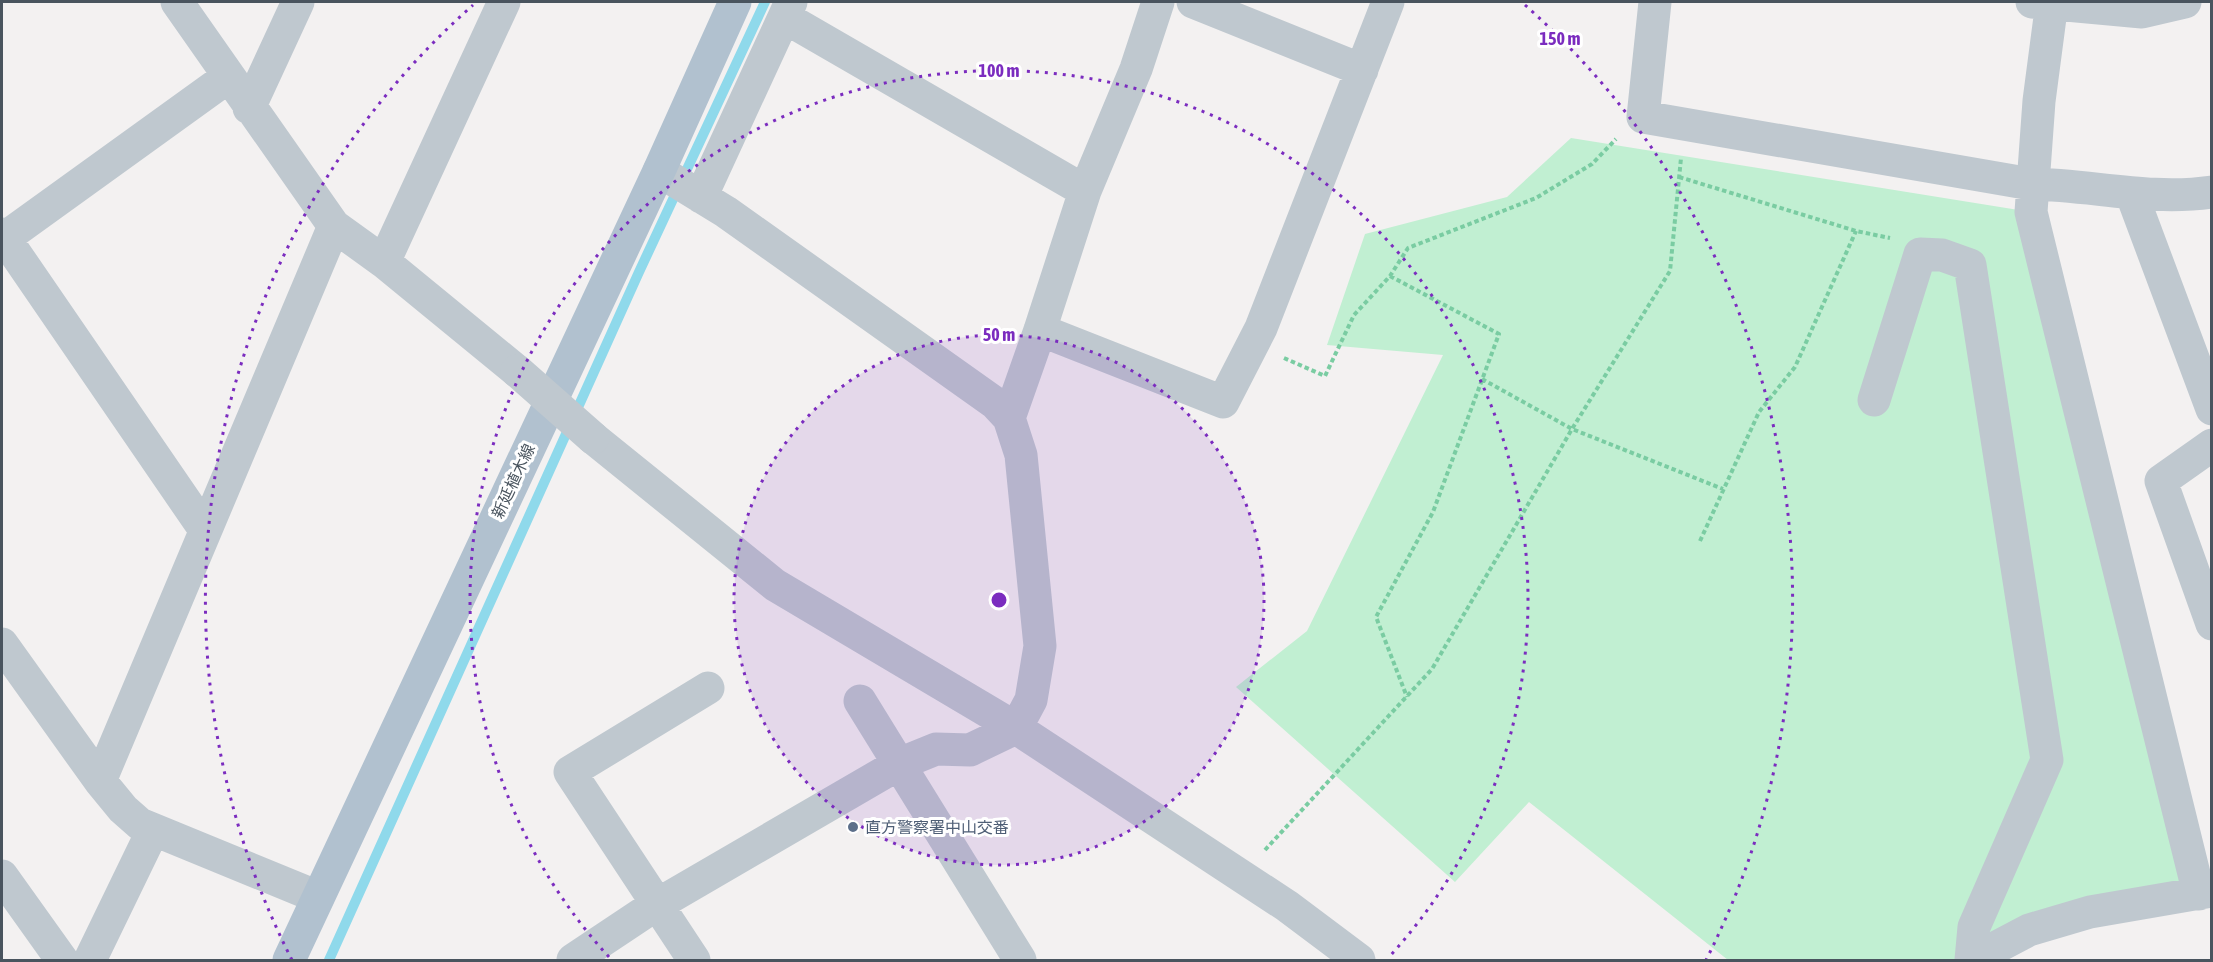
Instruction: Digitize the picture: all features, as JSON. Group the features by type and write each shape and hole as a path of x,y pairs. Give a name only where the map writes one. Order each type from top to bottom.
{"main road":[{"name":"新延植木線","path":"289,960 735,2"}],"street":[{"path":"177,2 249,108 334,226 384,262 517,371 593,438 775,585 1016,728 1287,906 1359,960"},
{"path":"249,108 298,2"},
{"path":"384,262 504,2"},
{"path":"1009,418 1085,191 1136,69 1158,2"},
{"path":"1193,2 1362,70"},
{"path":"1040,330 1223,402 1252,345 1388,2"},
{"path":"1655,2 1643,117 2031,184 2061,184 2132,195 2190,196 2211,192"},
{"path":"1971,960 2039,927 2090,912 2205,893 2031,212 2031,184 2045,2 2142,12 2185,2"},
{"path":"701,197 788,9 1085,191"},
{"path":"205,530 2,238 228,77"},
{"path":"573,960 658,905 899,764 936,749 970,750 1016,728 1030,700 1040,646 1021,455 1009,418 985,396 701,197 658,171"},
{"path":"2132,195 2211,409"},
{"path":"100,781 334,226"},
{"path":"1875,400 1920,254 1942,255 1970,265 2048,760 1974,927 1971,960"},
{"path":"2211,445 2162,481 2211,624"},
{"path":"2,644 100,781 123,809 140,824 318,897"},
{"path":"694,960 570,771 708,688"},
{"path":"860,701 1020,960"},
{"path":"90,960 153,830"},
{"path":"2,876 62,960"}],"path":[{"path":"1252,345 1325,376 1354,315 1390,276 1408,248 1536,198 1592,164 1620,135 1643,117"},
{"path":"1244,877 1253,863 1432,669 1572,429 1670,271 1679,177 1687,125"},
{"path":"1679,177 1856,231 1911,243 1920,254"},
{"path":"1700,541 1759,412 1794,367 1856,231"},
{"path":"1390,276 1498,334 1433,512 1376,617 1407,697"},
{"path":"1482,379 1572,429 1723,489"}],"green space":[{"path":"1571,138 2031,212 2199,894 1972,960 1728,960 1529,802 1455,882 1236,687 1307,631 1443,355 1327,345 1365,234 1507,197"}],"waterway":[{"path":"329,960 639,272 765,2"}],"place":[{"name":"直方警察署中山交番","path":"853,827"}]}
